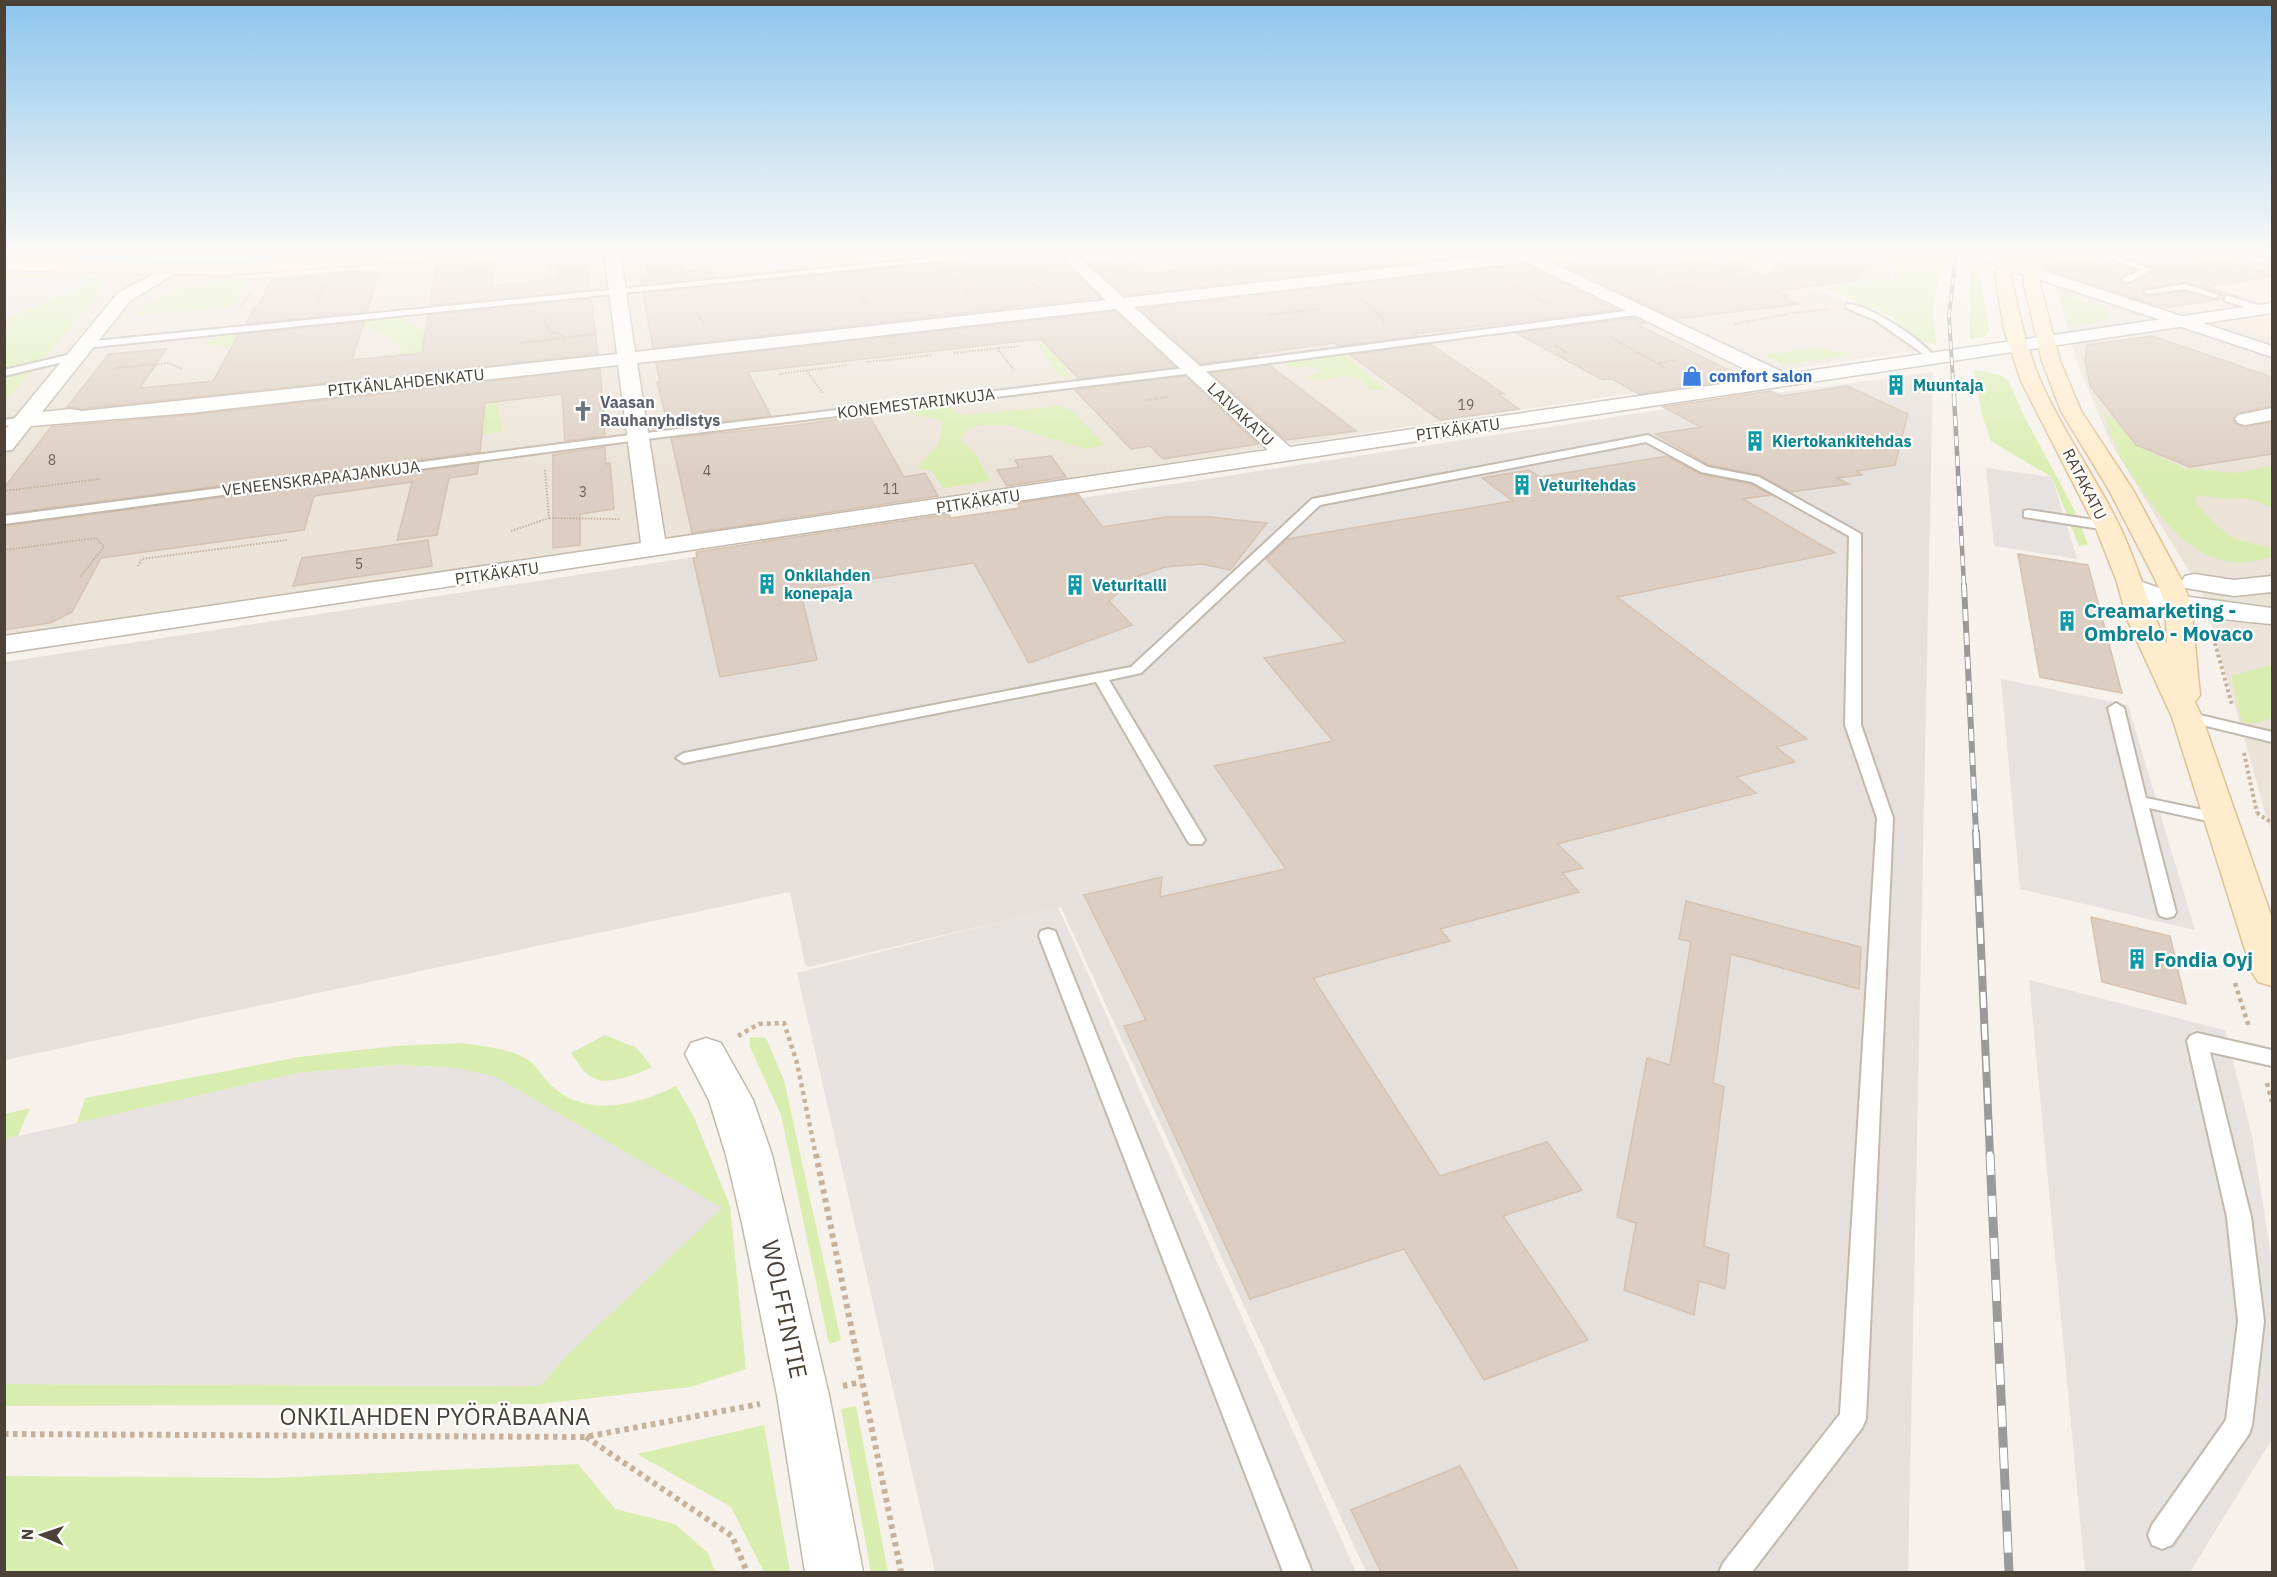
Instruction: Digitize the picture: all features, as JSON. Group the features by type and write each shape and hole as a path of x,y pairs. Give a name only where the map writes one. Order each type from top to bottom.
{"main road":[{"name":"RATAKATU","path":"2013,326 2031,381 2107,526 2141,619 2187,717 2272,972"},
{"name":"RATAKATU","path":"2042,326 2071,411 2121,490 2173,591 2187,717"}],"street":[{"path":"4,445 14,422 101,326"},
{"path":"622,326 654,550"},
{"name":"PITKÄNLAHDENKATU","path":"14,422 70,415 82,417 916,326"},
{"name":"LAIVAKATU","path":"1144,326 1286,455"},
{"path":"1669,326 1783,380"},
{"name":"PITKÄKATU","path":"4,645 654,550 2148,326"},
{"path":"2194,326 2272,352"},
{"name":"PITKÄKATU","path":"1951,354 2001,364 2020,372 2031,381"},
{"path":"2245,420 2272,414"},
{"path":"2130,584 2144,593 2272,584"},
{"path":"2234,588 2272,606"},
{"path":"2173,591 2272,616"},
{"name":"WOLFFINTIE","path":"706,1054 731,1100 749,1155 803,1395 834,1572"}],"lane":[{"path":"4,373 80,351 308,326"},
{"name":"KONEMESTARINKUJA","path":"638,437 1194,370 1532,326"},
{"path":"1889,326 1930,357"},
{"name":"VENEENSKRAPAAJANKUJA","path":"4,520 638,437"},
{"path":"684,758 1136,670 1316,502 1642,439 1648,438 1705,470 1755,479 1856,534 1853,726 1885,818 1853,1419 1734,1572"},
{"path":"2028,514 2107,526"},
{"path":"1100,677 1196,840"},
{"path":"2116,708 2167,912"},
{"path":"2187,717 2272,737"},
{"path":"2139,801 2221,819"},
{"path":"1048,936 1298,1572"},
{"path":"2162,1535 2239,1425 2252,1321 2239,1217 2197,1041 2272,1058"}],"path":[{"path":"546,326 551,332 567,338"},
{"path":"1384,326 1382,334 1392,343"},
{"path":"1601,333 1666,368"},
{"path":"520,343 600,334"},
{"path":"954,353 1020,346"},
{"path":"996,348 1015,371"},
{"path":"867,362 932,355"},
{"path":"1657,363 1676,360"},
{"path":"116,368 169,363 182,369"},
{"path":"779,374 848,365"},
{"path":"806,370 808,376 820,384 824,398"},
{"path":"546,470 549,518"},
{"path":"4,491 100,479"},
{"path":"511,531 549,518 620,519"},
{"path":"4,550 96,538 104,547 80,577"},
{"path":"138,566 142,559 287,540"},
{"path":"2257,813 2272,823"},
{"path":"706,1054 759,1024 784,1023 796,1063 901,1572"},
{"name":"ONKILAHDEN PYÖRÄBAANA","path":"4,1434 585,1437 861,1382"},
{"path":"585,1437 732,1536 747,1572"}],"shaded area":[{"path":"5,326 1894,326 1927,349 5,637 5,439 19,419 5,419"},
{"path":"2067,326 2227,326 2272,340 2272,836 2203,594 2111,443 2078,365"},
{"path":"2227,326 2272,326 2272,340"},
{"path":"1933,372 1908,1572 1366,1572 1061,907 809,967 805,964 790,892 5,1060 5,662 1712,402"},
{"path":"1986,468 2052,477 2077,559 1994,546"},
{"path":"2001,679 2128,705 2195,930 2020,889"},
{"path":"1058,907 1356,1572 935,1572 797,973"},
{"path":"2029,980 2225,1030 2252,1136 2272,1262 2272,1439 2190,1572 2085,1572"},
{"path":"397,1065 456,1068 494,1076 722,1208 563,1359 540,1386 5,1384 5,1139 298,1073"}],"green space":[{"path":"7,326 72,326 5,401 4,335 7,333"},
{"path":"315,326 412,326 422,330 432,329 431,341 414,362 398,361 401,347 385,334 366,328 237,347 207,345 205,342 228,334"},
{"path":"1902,326 1935,326 1937,345 1922,341"},
{"path":"1970,326 1988,326 1989,330 1984,337 1970,339"},
{"path":"1082,338 1076,360 1065,368 1069,378 1057,375 1038,344"},
{"path":"1814,348 1853,354 1784,365 1766,355"},
{"path":"1340,353 1387,390 1370,390 1355,377 1315,380 1306,377 1321,372 1315,367 1287,367 1285,360"},
{"path":"1974,370 1998,374 2008,380 2024,416 2075,511 2088,545 2079,546 2052,477 1991,441 1982,415"},
{"path":"491,390 497,392 502,432 483,434 482,425"},
{"path":"951,406 954,413 966,415 1060,406 1072,411 1105,445 1085,449 1008,425 980,425 967,429 961,439 976,455 990,481 943,488 932,471 917,468 938,444 943,421 900,411"},
{"path":"2103,413 2118,422 2133,424 2225,414 2262,427 2138,447 2184,468 2235,473 2272,466 2272,507 2249,499 2198,495 2194,501 2216,525 2235,539 2272,548 2272,557 2244,562 2219,559 2198,550 2178,535 2161,516 2117,452 2118,444 2114,443"},
{"path":"2272,665 2272,718 2258,723 2242,723 2231,676"},
{"path":"605,1035 637,1048 652,1067 614,1080 599,1080 589,1076 571,1053"},
{"path":"750,1037 766,1038 784,1080 841,1340 829,1344 781,1115 750,1047"},
{"path":"463,1043 498,1049 523,1057 533,1063 551,1085 565,1096 580,1102 596,1105 629,1103 676,1086 694,1117 730,1206 746,1369 690,1387 539,1404 5,1406 4,1384 540,1386 563,1359 456,1068 397,1065 298,1073 77,1123 85,1098 299,1057 394,1046"},
{"path":"30,1108 18,1136 5,1139 5,1114"},
{"path":"856,1406 888,1572 871,1572 841,1409"},
{"path":"764,1425 790,1572 764,1572 731,1507 637,1454"},
{"path":"578,1464 615,1509 675,1524 708,1553 715,1572 5,1572 5,1476 273,1478"}],"building":[{"path":"327,326 363,326 352,360 422,353 426,326 594,326 598,354 82,409 67,407 109,354 166,349 140,388 213,381 239,334"},
{"path":"649,326 854,326 653,348"},
{"path":"986,326 1131,326 1175,367 1079,379 1041,339 748,372 771,416 669,428 657,382 660,382 656,363"},
{"path":"1158,326 1485,326 1338,346 1334,343 1254,354 1257,357 1201,364"},
{"path":"1574,326 1639,326 1745,378 1639,394 1612,379 1603,380 1516,333"},
{"path":"2152,336 2272,377 2272,406 2238,413 2233,419 2236,424 2244,427 2272,422 2272,454 2190,467 2136,445 2090,386 2085,359 2087,345"},
{"path":"1430,344 1504,394 1498,394 1519,409 1440,420 1350,355"},
{"path":"1269,365 1356,431 1286,440 1211,373"},
{"path":"600,369 605,436 565,441 562,394 485,403 480,452 4,514 4,488 51,427 190,415"},
{"path":"1185,376 1258,444 1163,459 1150,446 1131,449 1075,390"},
{"name":"Kiertokankitehdas","path":"1847,386 1908,414 1895,465 1857,471 1862,475 1837,478 1849,484 1791,492 1759,475 1709,465 1656,434 1701,427 1663,407 1770,391 1782,396"},
{"path":"869,415 904,477 925,473 938,496 692,533 671,438"},
{"path":"605,447 606,464 610,463 614,509 580,514 580,545 553,548 553,455"},
{"path":"1051,456 1066,477 1007,486 997,470 1019,467 1015,460"},
{"path":"1667,456 1700,474 1751,484 1771,495 1743,499 1835,553 1617,597 1807,739 1776,747 1795,762 1736,777 1756,793 1557,844 1583,868 1562,873 1579,892 1440,929 1450,941 1313,978 1440,1176 1547,1142 1582,1190 1503,1216 1588,1340 1484,1380 1404,1249 1250,1299 1124,1026 1146,1020 1084,895 1162,877 1160,897 1286,869 1214,766 1333,741 1264,658 1346,642 1266,559 1287,539 1513,501 1482,478 1529,470 1540,477"},
{"path":"479,463 477,474 449,478 437,535 397,540 412,482 314,496 304,530 101,558 72,612 50,623 4,630 4,526"},
{"path":"1078,494 1102,527 1166,517 1209,517 1267,523 1230,570 1202,564 1165,567 1136,577 1109,601 1132,625 1029,663 974,563 800,590 817,660 720,677 693,558 697,557 696,552 948,514 951,518 1020,508 1017,503"},
{"path":"428,540 432,566 293,586 302,558"},
{"name":"Creamarketing - Ombrelo - Movaco","path":"2018,554 2088,565 2122,693 2040,677"},
{"path":"1686,901 1861,947 1859,989 1731,954 1713,1083 1724,1087 1704,1246 1729,1254 1725,1289 1699,1281 1694,1315 1624,1290 1636,1223 1617,1217 1647,1058 1670,1065 1691,942 1679,939"},
{"name":"Fondia Oyj","path":"2091,917 2170,936 2186,1004 2102,982"},
{"path":"1460,1466 1519,1572 1381,1572 1351,1510"}],"railway":[{"path":"1950,326 1954,397"},
{"path":"1954,396 1964,586"},
{"path":"1964,585 1976,833"},
{"path":"1976,832 1990,1156"},
{"path":"1990,1154 2009,1572"}],"place":[{"name":"comfort salon","path":"1692,376"},
{"name":"Muuntaja","path":"1896,385"},
{"name":"Vaasan Rauhanyhdistys","path":"583,411"},
{"name":"Kiertokankitehdas","path":"1755,441"},
{"name":"Veturitehdas","path":"1522,485"},
{"name":"Onkilahden konepaja","path":"767,584"},
{"name":"Veturitalli","path":"1075,585"},
{"name":"Creamarketing - Ombrelo - Movaco","path":"2067,621"},
{"name":"Fondia Oyj","path":"2137,959"}]}
